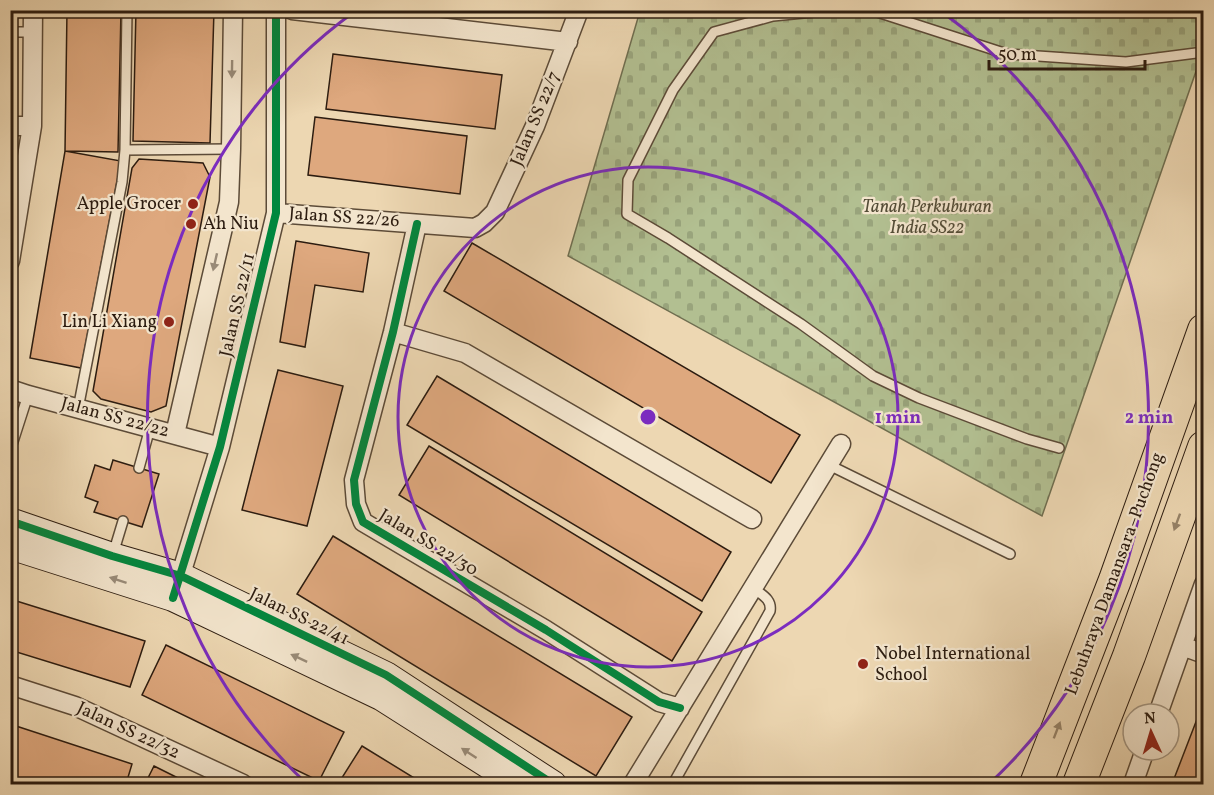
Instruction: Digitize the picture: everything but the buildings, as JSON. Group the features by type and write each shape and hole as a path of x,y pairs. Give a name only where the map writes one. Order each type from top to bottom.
{"highway":[{"name":"Lebuhraya Damansara–Puchong","path":"1036,784 1115,580 1203,330"},
{"path":"1079,784 1129,656 1203,447"}],"street":[{"path":"11,260 32,126 33,10"},
{"path":"175,434 229,202 233,10"},
{"name":"Jalan SS 22/11","path":"177,587 220,447 276,213 276,10"},
{"path":"292,10 568,42"},
{"name":"Jalan SS 22/7","path":"484,223 495,212 535,126 579,10"},
{"path":"10,126 32,126"},
{"name":"Jalan SS 22/26","path":"276,213 475,228 484,223"},
{"name":"Jalan SS 22/30","path":"417,224 393,332 354,480 356,504 363,522 546,630 659,702 680,708"},
{"path":"393,332 465,353 752,519"},
{"name":"Jalan SS 22/22","path":"10,389 220,447"},
{"path":"633,784 842,444"},
{"name":"Jalan SS 22/41","path":"10,521 112,556 177,587 386,675 554,784"},
{"name":"Jalan SS 22/41","path":"10,546 177,587 381,697 518,784"},
{"path":"1162,702 1203,584"},
{"path":"1182,646 1203,654"},
{"name":"Jalan SS 22/32","path":"10,685 75,706 243,784"},
{"path":"1133,784 1141,762"}],"lane":[{"path":"78,409 122,182 125,150 127,10"},
{"path":"834,10 773,16 714,32 673,90 628,180 627,214 801,324 873,376 919,398 1027,439 1059,448"},
{"path":"871,10 1007,54 1126,62 1203,52"},
{"path":"10,32 33,32"},
{"path":"125,150 231,149"},
{"path":"10,451 28,395"},
{"path":"139,468 150,428"},
{"path":"829,465 1010,555"},
{"path":"112,556 123,521"},
{"path":"673,784 770,611 769,599 753,588"}],"green space":[{"name":"Tanah Perkuburan India SS22","path":"640,11 1203,11 1203,51 1042,516 568,256"}],"cycle path":[{"path":"173,598 220,447 276,213 276,10"},
{"path":"417,224 393,332 354,480 356,504 363,522 546,630 659,702 680,708"},
{"path":"10,521 112,556 181,576 386,675 553,784"}],"place":[{"name":"Apple Grocer","path":"193,204"},
{"name":"Ah Niu","path":"191,224"},
{"name":"Lin Li Xiang","path":"169,322"},
{"name":"Nobel International School","path":"863,664"}]}
